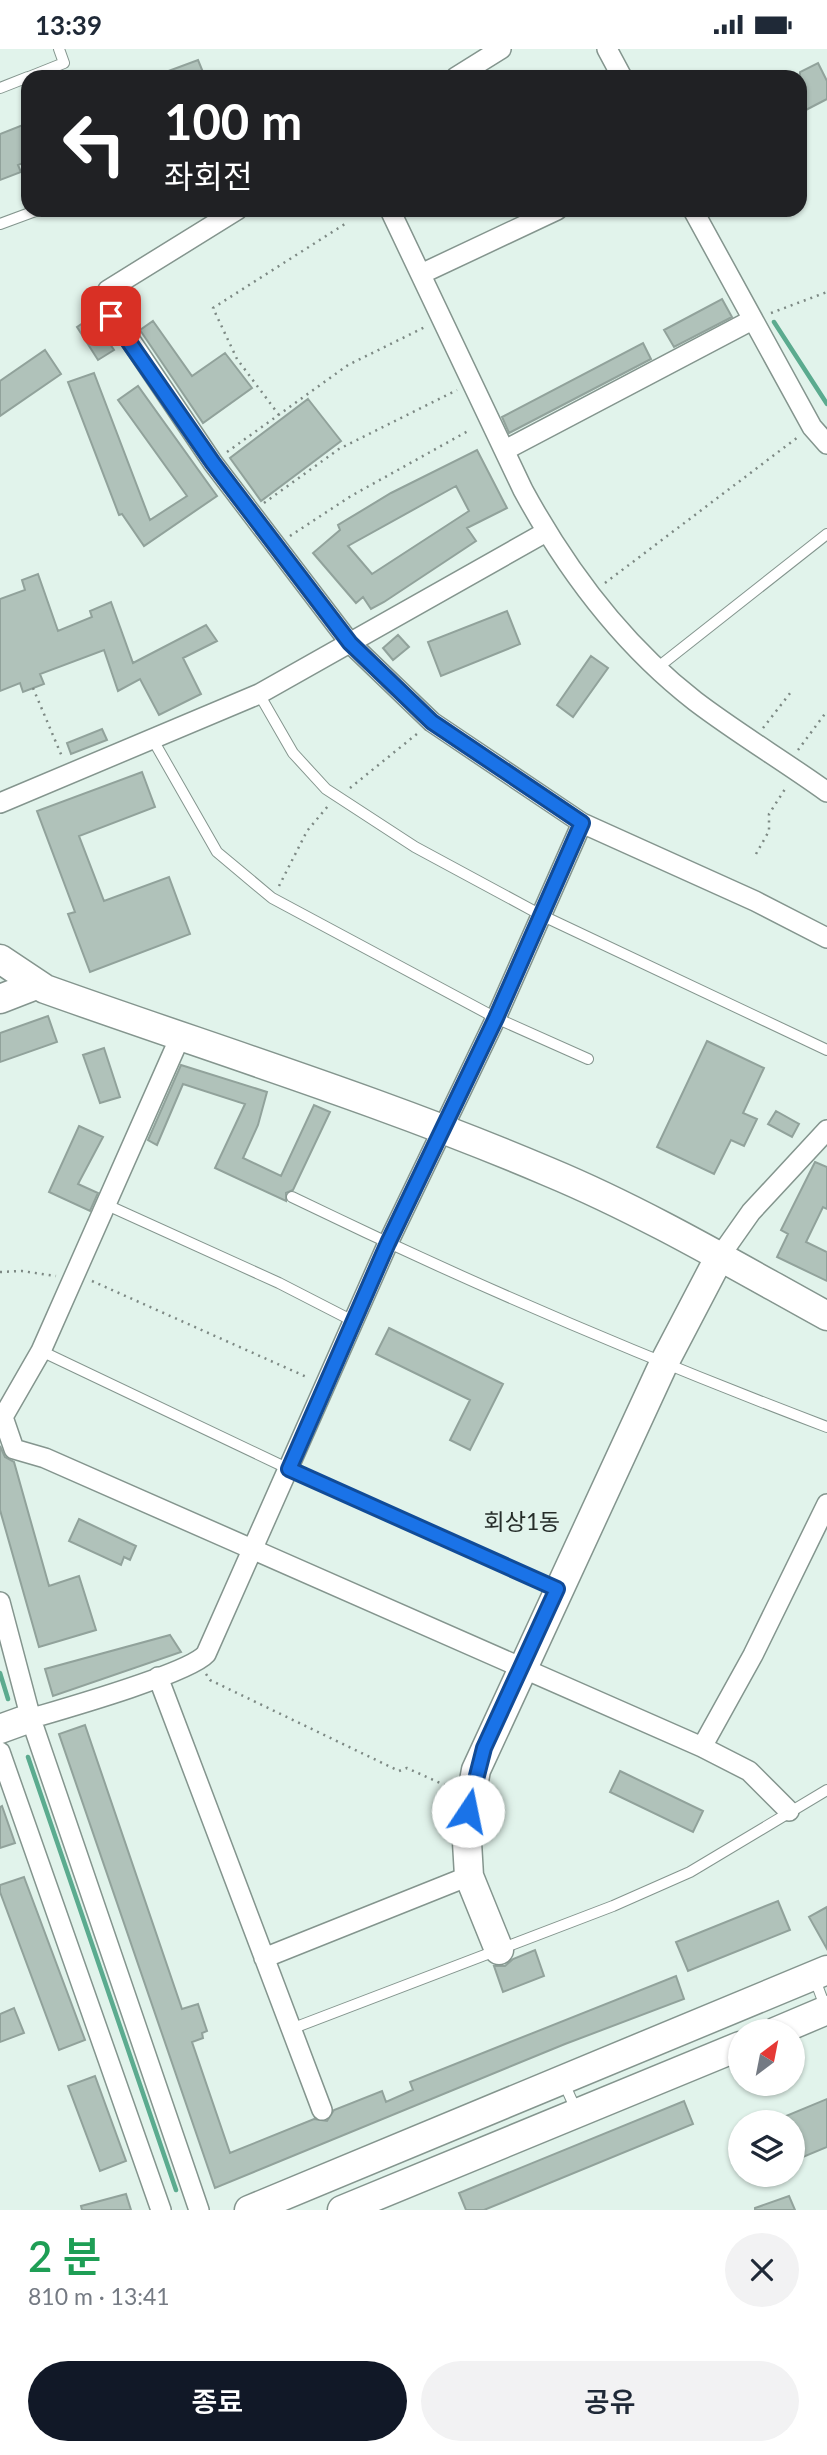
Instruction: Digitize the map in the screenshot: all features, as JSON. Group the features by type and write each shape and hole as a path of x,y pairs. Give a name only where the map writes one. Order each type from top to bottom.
{"street":[{"path":"467,70 501,49"},
{"path":"607,49 618,70"},
{"path":"226,217 108,290 111,316 213,463 350,643 432,722 582,823 755,901 827,938"},
{"path":"393,217 440,320 546,532 591,593 620,630 657,668 696,701 827,792"},
{"path":"421,274 542,217"},
{"path":"697,217 812,427 827,443"},
{"path":"505,450 752,320"},
{"path":"0,803 259,694 546,532"},
{"path":"18,1723 199,1662 210,1646 388,1243 496,1018 582,823"},
{"path":"0,959 36,985 442,1128 594,1192 720,1256 827,1316"},
{"path":"0,999 36,985"},
{"path":"180,1037 41,1351 3,1417 13,1449 45,1458 255,1548 702,1747 749,1771 789,1811"},
{"path":"499,1950 469,1875 466,1838 470,1796 484,1748 663,1365 720,1256 751,1212 827,1130"},
{"path":"702,1747 754,1655 827,1504"},
{"path":"0,1602 18,1723 199,2210"},
{"path":"158,1677 322,2111"},
{"path":"0,1752 161,2210"},
{"path":"264,1958 469,1875"},
{"path":"249,2210 820,1973"},
{"path":"805,2020 827,2011"},
{"path":"342,2210 728,2051"}],"lane":[{"path":"46,70 65,63 59,49"},
{"path":"0,88 21,80"},
{"path":"0,225 21,217"},
{"path":"657,668 827,534"},
{"path":"259,694 293,753 326,789 415,847 541,915 827,1050"},
{"path":"153,740 217,852 272,898 496,1018 588,1059"},
{"path":"292,1197 388,1243 663,1365 827,1427"},
{"path":"107,1205 279,1283 354,1321"},
{"path":"41,1351 289,1469 557,1589"},
{"path":"291,2029 613,1906 690,1873 827,1790"},
{"path":"820,1973 827,2011"},
{"path":"563,2080 578,2113"}],"path":[{"path":"279,415 237,359 213,308 348,222"},
{"path":"752,320 827,292"},
{"path":"213,463 348,365 440,320"},
{"path":"251,513 339,449 472,382"},
{"path":"591,593 812,427"},
{"path":"276,546 351,496 468,431"},
{"path":"33,688 69,775"},
{"path":"754,741 791,692"},
{"path":"756,854 769,831 769,814 792,767 827,711"},
{"path":"0,1272 74,1278 139,1300 327,1386"},
{"path":"199,1662 210,1680 399,1771 407,1768 470,1796"}],"building":[{"path":"198,60 202,70 171,70"},
{"path":"818,63 827,81 827,99 807,109 807,70 804,70"},
{"path":"21,126 21,164 18,165 21,172 0,180 0,134"},
{"path":"722,299 732,317 674,347 664,330"},
{"path":"92,317 114,350 98,360 77,327"},
{"path":"153,321 192,376 225,353 252,388 203,423 140,330"},
{"path":"643,343 651,359 509,433 502,417"},
{"path":"45,350 61,374 0,416 0,381"},
{"path":"94,373 150,520 187,496 118,400 138,386 217,496 144,546 122,514 119,515 68,382"},
{"path":"308,399 341,441 261,501 230,458"},
{"path":"477,450 507,508 467,528 476,541 371,609 363,597 356,603 313,553 340,530 338,525 391,493","holes":["456,486 469,511 372,574 348,546"]},
{"path":"38,574 58,631 92,617 90,611 111,602 133,663 206,625 217,641 183,658 201,694 159,715 140,679 118,691 104,650 40,674 44,684 23,692 20,683 0,691 0,599 25,590 22,580"},
{"path":"507,611 520,644 441,676 428,642"},
{"path":"398,635 409,647 393,660 383,648"},
{"path":"591,656 608,668 573,717 557,705"},
{"path":"102,729 107,740 71,754 67,743"},
{"path":"142,772 155,807 79,836 104,901 169,877 190,934 90,972 68,914 75,912 37,811"},
{"path":"48,1016 57,1042 0,1062 0,1033"},
{"path":"707,1041 764,1068 743,1113 757,1119 744,1146 731,1140 714,1174 657,1147"},
{"path":"104,1048 120,1097 100,1103 83,1055"},
{"path":"181,1065 267,1092 258,1125 243,1158 281,1176 314,1105 330,1112 293,1190 286,1193 286,1201 215,1168 245,1104 183,1084 157,1145 148,1140"},
{"path":"776,1111 799,1124 792,1137 768,1124"},
{"path":"79,1126 103,1137 78,1184 98,1193 90,1211 49,1192"},
{"path":"815,1162 827,1167 827,1209 823,1207 806,1242 827,1252 827,1281 777,1257 788,1234 781,1230"},
{"path":"389,1328 503,1384 470,1450 450,1440 470,1400 376,1354"},
{"path":"0,1446 5,1457 14,1462 49,1586 79,1576 96,1630 39,1647 0,1510"},
{"path":"79,1519 136,1546 130,1560 124,1557 121,1565 69,1541"},
{"path":"170,1635 181,1652 53,1696 45,1669"},
{"path":"85,1725 182,2009 198,2004 207,2031 202,2033 203,2038 192,2042 230,2153 314,2119 327,2121 334,2110 382,2091 386,2102 413,2090 410,2082 676,1976 684,1999 565,2044 215,2188 59,1734"},
{"path":"620,1771 703,1811 693,1832 610,1792"},
{"path":"2,1806 15,1843 0,1848 0,1807"},
{"path":"24,1877 85,2040 59,2050 0,1892 0,1885"},
{"path":"778,1901 790,1930 688,1971 676,1942"},
{"path":"827,1907 827,1949 809,1917"},
{"path":"535,1950 544,1976 503,1992 494,1966 505,1966 513,1959"},
{"path":"14,2008 24,2033 0,2042 0,2014"},
{"path":"95,2076 126,2161 100,2171 68,2086"},
{"path":"827,2099 827,2147 805,2156 805,2110 800,2110"},
{"path":"684,2101 693,2124 484,2210 466,2210 459,2193"},
{"path":"126,2194 131,2210 82,2210 81,2206"},
{"path":"789,2196 795,2210 755,2210 755,2208"}],"waterway":[{"path":"774,322 827,404"},
{"path":"0,1673 8,1699"},
{"path":"28,1757 176,2190"}],"district":[{"name":"회상1동","path":"522,1522"}],"route":[{"path":"111,316 213,463 350,643 432,722 484,760 582,823 496,1018 388,1243 289,1469 557,1589 484,1748 476,1770 468,1811"}]}
